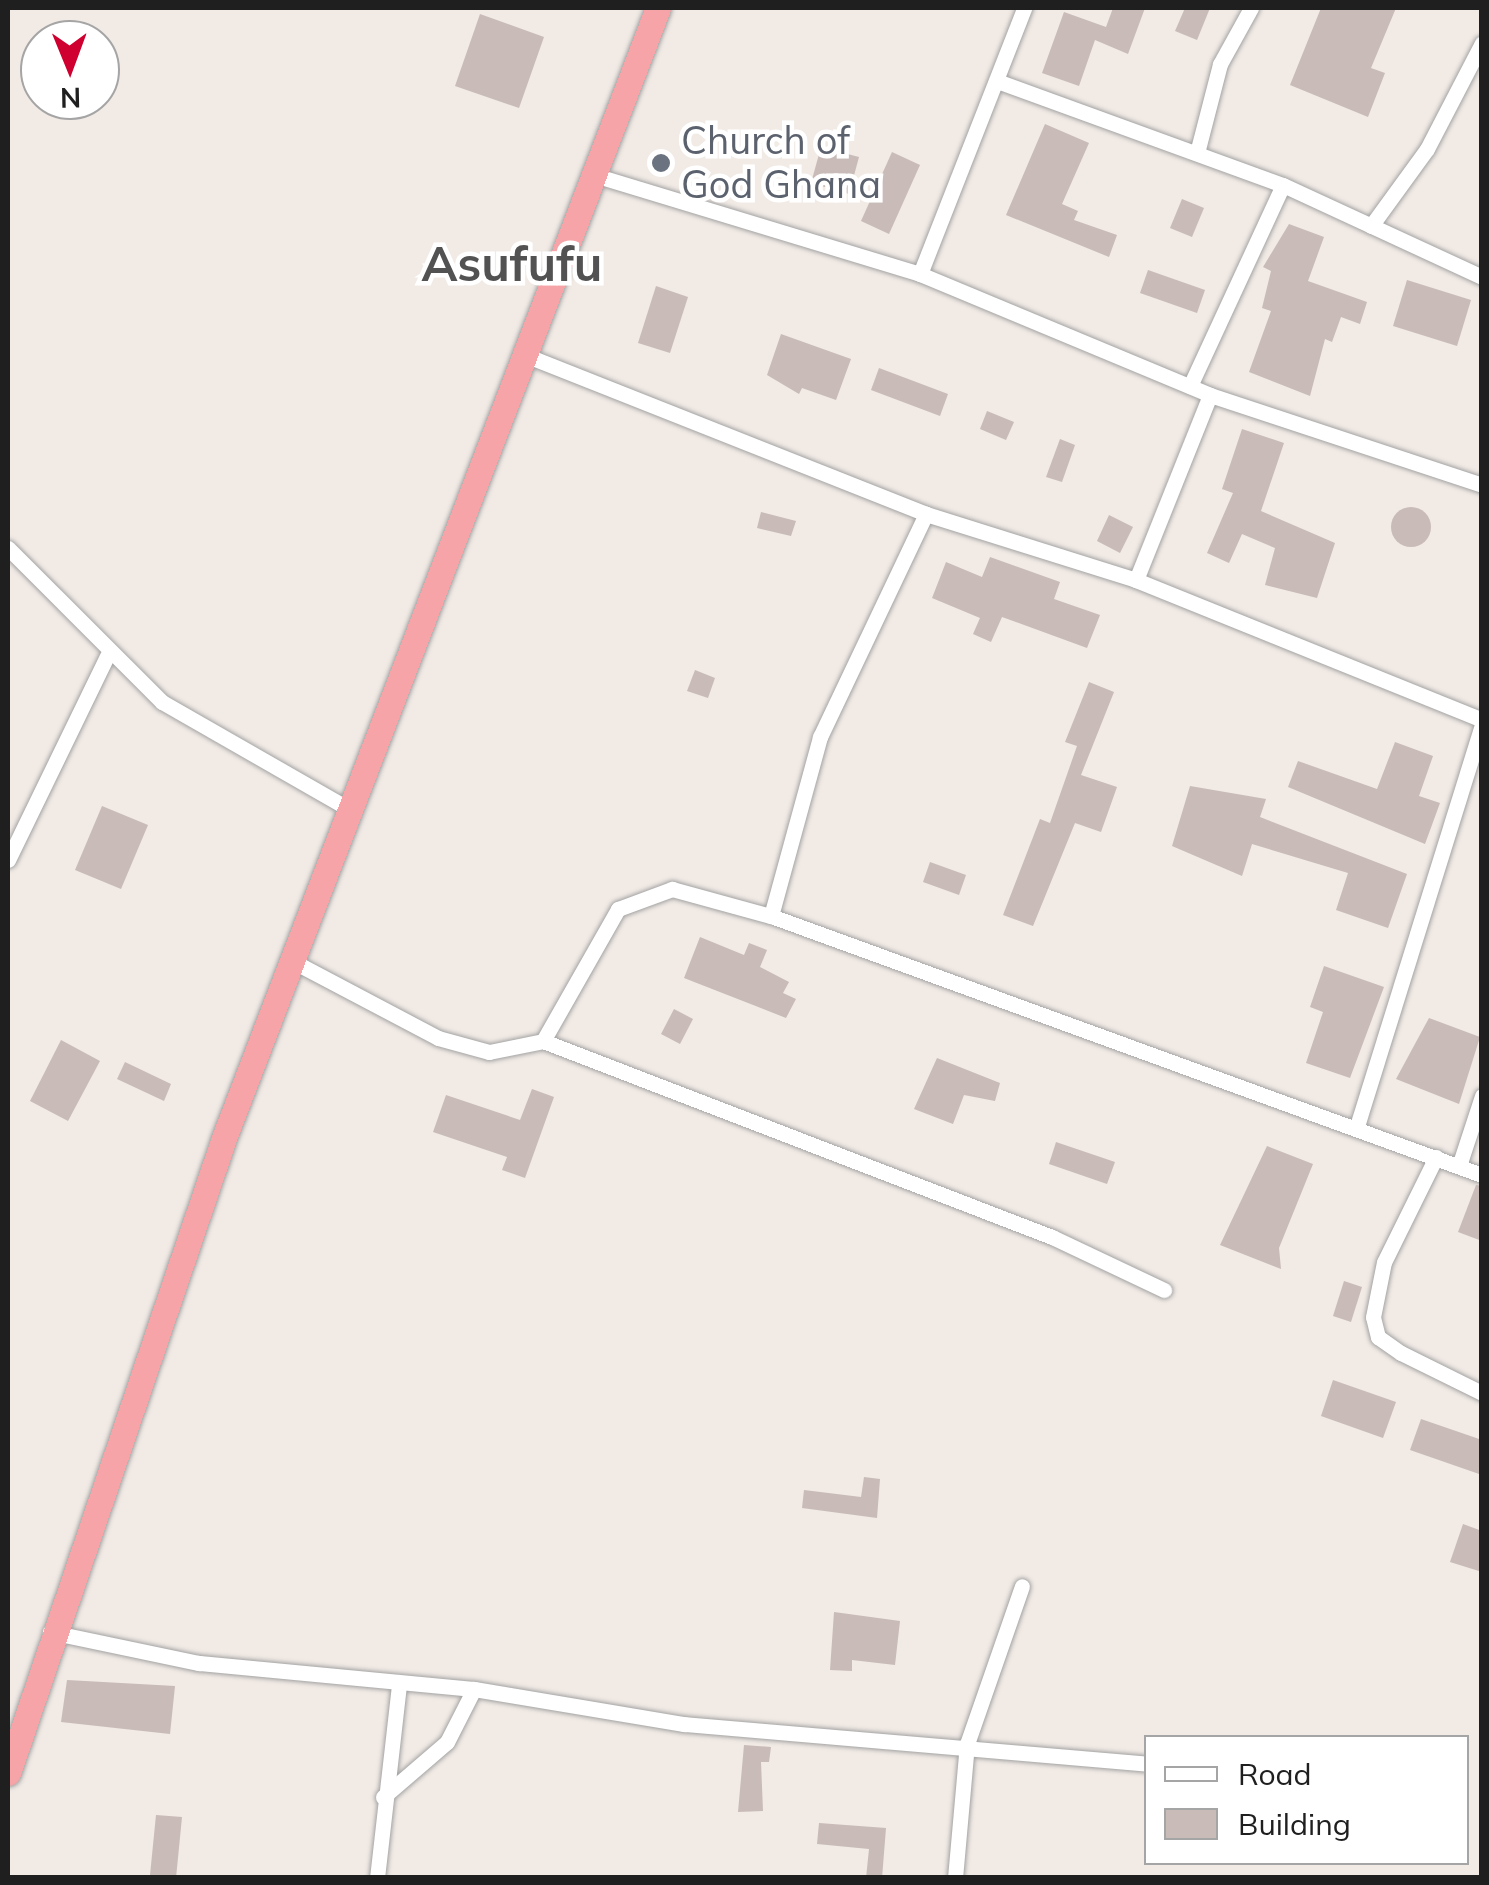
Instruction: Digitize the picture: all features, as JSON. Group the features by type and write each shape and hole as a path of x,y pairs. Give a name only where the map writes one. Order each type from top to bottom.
{"highway":[{"path":"8,1773 50,1632 224,1138 296,963 591,174 658,8"}],"street":[{"path":"920,274 1024,8"},
{"path":"1197,152 1220,64 1251,8"},
{"path":"1371,226 1477,68 1482,43"},
{"path":"997,82 1282,186 1482,277"},
{"path":"591,174 920,274 1210,395 1482,485"},
{"path":"1190,386 1282,186"},
{"path":"525,355 926,514 1136,580 1482,723 1356,1126"},
{"path":"1136,580 1210,395"},
{"path":"771,916 820,737 926,514"},
{"path":"8,548 107,656 222,744 352,810"},
{"path":"8,860 107,656"},
{"path":"543,1041 618,909 646,891 672,889 771,916 1482,1175"},
{"path":"296,963 438,1038 490,1052 543,1041 1052,1237 1164,1290"},
{"path":"1458,1166 1482,1096"},
{"path":"1436,1157 1384,1262 1373,1317 1378,1336 1401,1353 1482,1394"},
{"path":"955,1878 967,1744 1022,1586"},
{"path":"50,1632 200,1663 398,1686 474,1689 684,1724 967,1744 1144,1764"},
{"path":"377,1878 398,1686"},
{"path":"383,1797 447,1742 474,1689"}],"building":[{"path":"1113,8 1145,8 1128,54 1095,40 1079,86 1042,73 1064,12 1106,27"},
{"path":"1185,8 1210,8 1197,40 1175,31"},
{"path":"1321,8 1396,8 1371,68 1385,73 1368,117 1290,85"},
{"path":"480,14 544,37 519,108 455,86"},
{"path":"1045,124 1089,143 1062,204 1078,211 1074,220 1117,235 1109,257 1006,215"},
{"path":"821,147 859,157 849,194 811,183"},
{"path":"892,152 920,165 889,234 861,221"},
{"path":"1182,199 1204,208 1192,237 1170,228"},
{"path":"1289,224 1324,237 1308,281 1367,302 1360,324 1341,317 1332,342 1325,339 1310,396 1249,372 1271,311 1262,308 1271,271 1263,267"},
{"path":"1148,270 1205,290 1197,313 1140,293"},
{"path":"1407,280 1471,300 1457,346 1393,326"},
{"path":"656,286 688,297 670,353 638,343"},
{"path":"781,334 851,359 836,400 802,388 799,394 767,375"},
{"path":"879,368 948,394 940,416 871,390"},
{"path":"987,411 1014,422 1006,440 980,429"},
{"path":"1242,429 1284,443 1261,511 1335,543 1317,598 1265,585 1275,548 1242,534 1229,563 1207,553 1233,493 1222,489"},
{"path":"1060,439 1075,445 1062,482 1046,477"},
{"path":"1411,507 1425,513 1431,527 1425,541 1411,547 1397,541 1391,527 1397,513"},
{"path":"761,512 796,521 791,536 757,528"},
{"path":"1109,515 1133,527 1120,553 1097,541"},
{"path":"990,557 1060,582 1054,599 1100,615 1087,648 1002,617 991,642 973,634 980,618 932,598 946,562 982,577"},
{"path":"695,670 715,678 708,698 687,691"},
{"path":"1089,682 1114,692 1081,775 1117,787 1101,832 1075,823 1033,926 1003,915 1040,819 1050,823 1077,746 1065,742"},
{"path":"1395,742 1433,756 1419,796 1440,803 1425,844 1288,787 1298,761 1377,789"},
{"path":"1190,786 1266,799 1260,817 1407,874 1388,928 1336,910 1348,873 1252,844 1242,876 1172,846"},
{"path":"102,806 148,825 121,889 75,870"},
{"path":"930,862 966,875 959,895 923,882"},
{"path":"700,937 744,955 749,943 767,950 760,967 789,982 783,993 796,999 786,1018 684,978"},
{"path":"1324,966 1384,987 1350,1078 1306,1063 1323,1012 1310,1007"},
{"path":"674,1009 693,1019 680,1044 661,1034"},
{"path":"1429,1018 1480,1037 1459,1104 1396,1079"},
{"path":"61,1040 100,1061 68,1121 30,1101"},
{"path":"937,1058 1000,1083 995,1101 964,1095 953,1124 914,1109"},
{"path":"125,1062 171,1084 164,1101 117,1079"},
{"path":"532,1089 554,1097 525,1178 502,1170 507,1157 433,1132 446,1095 520,1120"},
{"path":"1056,1142 1115,1162 1107,1184 1049,1164"},
{"path":"1267,1146 1313,1164 1279,1248 1281,1269 1220,1245"},
{"path":"1476,1185 1482,1186 1482,1241 1458,1232"},
{"path":"1344,1281 1362,1287 1351,1322 1333,1316"},
{"path":"1333,1380 1396,1402 1383,1438 1321,1416"},
{"path":"1421,1419 1482,1440 1482,1475 1410,1450"},
{"path":"864,1477 880,1479 877,1518 802,1508 804,1490 861,1497"},
{"path":"1463,1524 1482,1531 1482,1572 1450,1562"},
{"path":"834,1612 900,1621 895,1665 852,1660 852,1671 830,1670"},
{"path":"67,1680 175,1686 170,1734 61,1722"},
{"path":"744,1745 771,1747 769,1762 761,1762 763,1811 738,1812"},
{"path":"156,1815 182,1817 176,1878 150,1875"},
{"path":"819,1823 886,1828 882,1878 866,1878 869,1849 817,1844"}],"place":[{"name":"Church of God Ghana","path":"661,163"}],"district":[{"name":"Asufufu","path":"512,264"}]}
